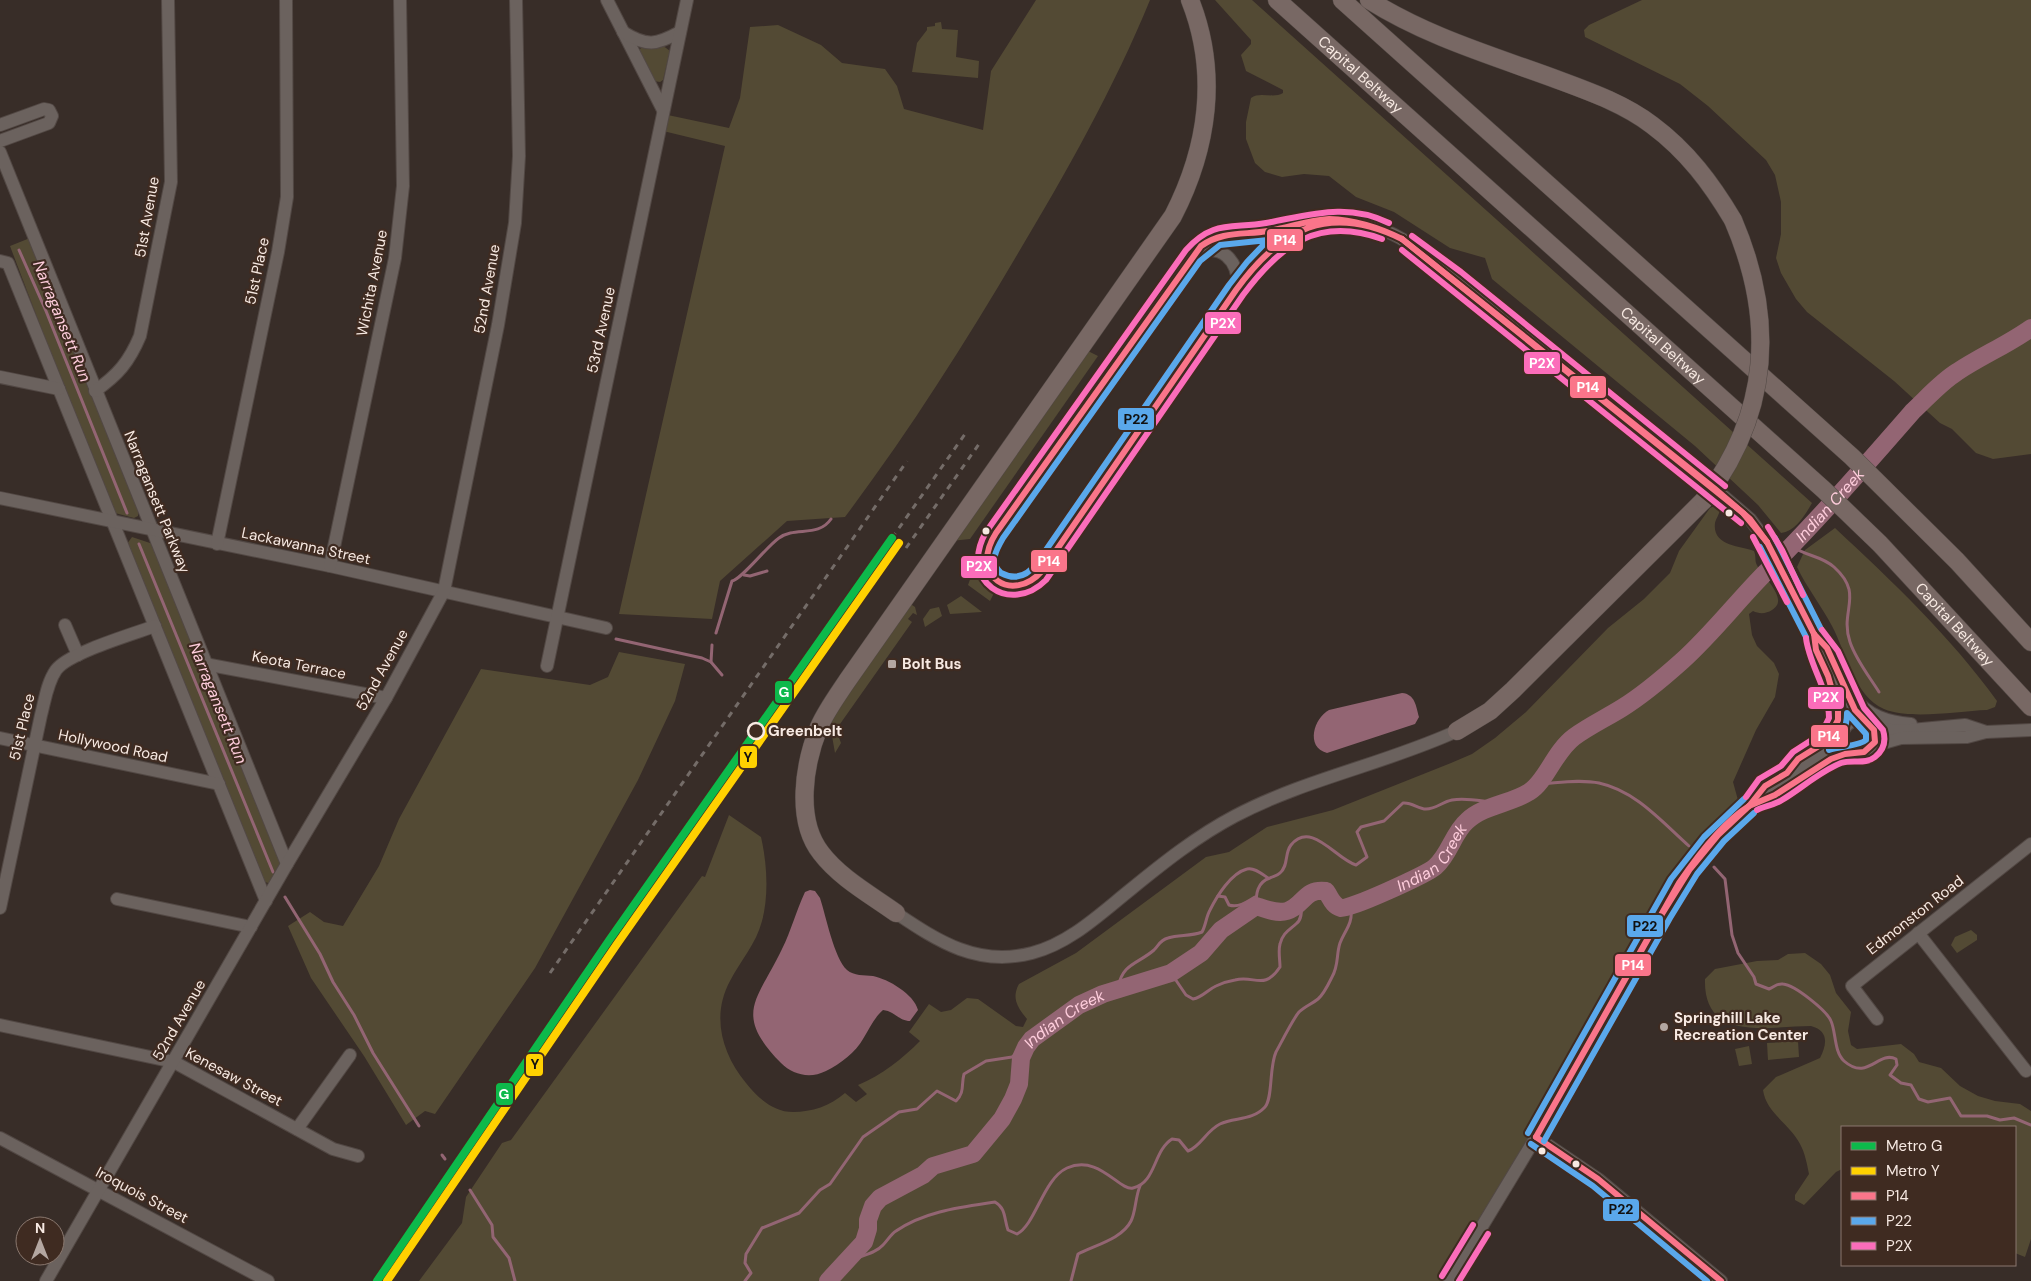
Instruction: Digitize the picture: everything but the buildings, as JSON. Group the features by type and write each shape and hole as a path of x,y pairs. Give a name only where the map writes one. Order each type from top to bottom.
{"highway":[{"path":"896,913 846,878 820,852 812,836 807,817 805,795 811,749 831,704 1173,216 1184,195 1195,164 1205,123 1207,83 1201,31 1190,0"},
{"name":"Capital Beltway","path":"1277,0 1824,490 1916,582 2031,707"},
{"path":"1342,0 1852,457 1957,561 2031,642"},
{"path":"1369,0 1417,28 1624,107 1652,124 1676,144 1698,168 1733,220 1751,268 1761,318 1760,366 1756,391 1742,437 1720,479 1704,500 1513,690 1490,711 1457,731"}],"street":[{"name":"51st Avenue","path":"95,391 116,377 130,357 140,336 171,182 168,0"},
{"name":"51st Place","path":"217,544 285,210 286,0"},
{"name":"Wichita Avenue","path":"330,566 395,258 402,210 400,0"},
{"name":"52nd Avenue","path":"46,1281 287,864 386,698 444,591 498,325 515,223 519,156 516,0"},
{"path":"607,0 664,110"},
{"name":"53rd Avenue","path":"547,666 686,0"},
{"path":"623,32 640,42 660,42 680,32"},
{"path":"0,125 44,109 52,113 50,122 0,141"},
{"name":"Narragansett Parkway","path":"0,152 151,531 287,864"},
{"path":"1341,220 1304,230 1285,238 1263,256 1173,377 1050,562 1035,578 1027,583 1012,586 996,581 987,569 986,562 986,553 991,541 1193,255 1206,242 1222,234 1262,232 1313,220 1341,220 1376,226 1402,239 1714,488 1750,519 1767,542 1814,634 1826,648 1855,710 1868,724 1876,738 1873,746"},
{"path":"1193,255 1212,251 1225,254 1236,267 1238,288"},
{"path":"4,262 59,389 266,901"},
{"path":"0,377 59,389"},
{"name":"Lackawanna Street","path":"0,498 151,531 330,566 606,628"},
{"path":"65,625 78,654"},
{"name":"51st Place","path":"0,908 34,746 52,677 61,664 78,654 155,626"},
{"path":"1814,634 1816,650 1845,709 1843,745 1850,752"},
{"name":"Keota Terrace","path":"205,664 386,698"},
{"path":"1787,773 1798,759 1827,741 1836,727 1838,711 1828,676"},
{"path":"1842,681 1855,700 1878,717 1893,722 1939,727"},
{"path":"1449,1281 1536,1137 1681,881 1718,835 1753,802 1764,786 1827,751 1854,721 1900,731 1965,725 1986,732"},
{"path":"1753,802 1774,795 1820,764 1850,752 1864,754 1873,746 1901,738 1967,737 1986,732 2031,730"},
{"path":"896,913 934,939 967,953 1011,957 1032,953 1056,944 1080,930 1174,854 1235,816 1300,787 1435,741 1457,731"},
{"name":"Hollywood Road","path":"0,738 219,784"},
{"name":"Edmonston Road","path":"1877,1019 1852,986 2031,844"},
{"path":"117,900 251,927"},
{"path":"1918,933 2026,1072"},
{"name":"Kenesaw Street","path":"0,1025 174,1062 333,1149 358,1156"},
{"path":"297,1129 350,1055"},
{"path":"1536,1137 1564,1154 1598,1179 1721,1281"},
{"name":"Iroquois Street","path":"0,1138 268,1281"}],"shaded area":[{"path":"1036,0 1150,0 1105,98 1071,161 977,322 913,421 845,517 787,521 720,581 712,619 619,614 725,146 659,130 663,114 729,128 740,98 750,27 778,25 821,45 842,63 885,69 897,86 904,109 983,130 991,71"},
{"path":"1215,0 1252,0 1812,503 1800,522 1786,532 1781,533 1758,505 1695,446 1492,279 1485,258 1450,248 1394,212 1356,197 1329,176 1304,174 1282,177 1265,172 1255,163 1246,139 1246,122 1251,98 1258,95 1279,95 1283,93 1283,90 1246,71 1241,55 1251,44 1251,40"},
{"path":"1642,0 2031,0 2031,454 1993,459 1976,453 1952,429 1940,423 1894,381 1807,312 1796,299 1781,273 1776,258 1781,234 1781,202 1775,175 1766,160 1708,106 1680,84 1585,37 1584,30 1589,25"},
{"path":"941,22 942,29 958,30 956,57 979,61 978,78 912,72 917,43 927,30 927,27 935,26 935,23"},
{"path":"662,45 670,51 663,80 660,82 654,81 638,51 641,48"},
{"path":"30,238 138,509 138,516 134,518 115,513 10,246"},
{"path":"1086,350 1098,356 970,539 951,541"},
{"path":"1717,505 1720,508 1715,523 1715,531 1718,536 1728,544 1754,551 1756,563 1773,587 1778,600 1777,605 1770,611 1758,613 1753,611 1749,614 1752,635 1757,646 1774,663 1779,674 1775,697 1756,730 1733,782 1741,811 1701,855 1449,1281 419,1281 462,1223 466,1197 502,1143 511,1140 702,876 705,877 729,815 761,837 765,857 766,901 762,921 752,945 724,994 720,1021 725,1047 746,1083 766,1103 779,1110 807,1111 827,1105 845,1093 856,1102 867,1094 858,1085 891,1066 920,1041 909,1032 929,1004 941,1012 951,1010 967,998 978,999 1016,1026 1023,1027 1027,1019 1017,1003 1016,994 1019,984 1076,953 1206,857 1229,852 1267,827 1333,810 1472,754 1526,712 1608,628 1644,599 1670,573 1679,551 1710,508"},
{"path":"1835,528 1941,632 1997,701 1995,707 1987,710 1907,714 1884,709 1865,694 1852,672 1832,626 1797,567 1805,550"},
{"path":"132,537 153,544 281,861 271,884 265,882 127,544"},
{"path":"980,563 982,573 995,591 990,601 968,585 972,574 972,564"},
{"path":"961,596 982,612 950,614 947,605"},
{"path":"909,603 915,607 917,615 913,613 908,619 912,622 840,724 838,735 841,743 835,753 829,719"},
{"path":"939,607 942,616 925,627 923,619 930,609"},
{"path":"619,652 685,664 675,701 638,780 535,968 435,1114 425,1111 406,1125 364,1056 311,978 288,926 310,912 324,922 343,926 379,866 399,819 481,669 590,685 608,677"},
{"path":"1402,693 1410,696 1416,705 1419,717 1415,724 1327,753 1320,750 1316,745 1314,732 1316,726 1319,719 1329,710"},
{"path":"815,891 820,898 834,947 847,970 856,974 873,976 893,984 911,998 918,1010 910,1021 906,1021 883,1010 874,1020 856,1049 837,1065 814,1075 796,1073 781,1063 766,1046 757,1031 753,1018 758,994 785,942 805,892"},
{"path":"1971,930 1977,935 1977,940 1957,953 1951,945 1955,937"},
{"path":"1805,953 1821,964 1830,975 1836,993 1851,1012 1848,1031 1851,1045 1857,1049 1901,1044 1914,1054 1919,1062 1941,1068 1960,1086 1978,1096 1995,1101 2020,1104 2031,1111 2031,1239 2025,1257 2016,1253 2016,1126 1841,1126 1841,1170 1836,1172 1804,1205 1795,1200 1795,1195 1809,1174 1805,1155 1796,1137 1773,1112 1763,1090 1776,1077 1820,1058 1825,1043 1824,1035 1817,1028 1811,1026 1758,1028 1727,1022 1715,1013 1707,999 1705,979 1715,969 1757,961 1778,960 1788,954"},
{"path":"1798,1041 1799,1057 1768,1060 1767,1043"},
{"path":"1749,1046 1752,1064 1739,1066 1735,1049"}],"waterway":[{"name":"Narragansett Run","path":"19,250 46,311 127,513"},
{"name":"Indian Creek","path":"828,1281 864,1242 873,1206 880,1198 923,1175 933,1166 973,1154 1002,1119 1013,1099 1019,1084 1021,1058 1032,1039 1079,1005 1103,994 1171,973 1201,953 1221,930 1256,906 1275,912 1283,912 1293,909 1313,892 1326,891 1338,907 1347,907 1388,891 1435,867 1444,856 1458,831 1467,821 1481,811 1529,792 1540,781 1567,743 1574,737 1638,698 1668,674 1715,628 1823,512 1913,411 1940,385 1966,366 2031,328"},
{"path":"716,633 732,581 741,575 779,538 792,533 820,528 831,519"},
{"name":"Narragansett Run","path":"139,544 273,872"},
{"path":"1793,547 1829,563 1843,577 1850,595 1847,621 1850,642 1859,662 1879,692"},
{"path":"744,575 750,576 767,571"},
{"path":"616,639 702,658 711,662"},
{"path":"712,645 711,662 722,675"},
{"path":"1538,784 1584,781 1612,787 1637,800 1689,846"},
{"path":"1256,906 1260,885 1283,870 1289,848 1299,838 1307,837 1324,843 1356,865 1367,857 1357,832 1361,827 1384,821 1403,803 1426,809 1458,799 1499,803"},
{"path":"1714,867 1725,879 1732,935 1738,953 1754,977 1756,984 1769,989 1779,984 1788,985 1817,1005 1831,1021 1838,1052 1844,1061 1852,1067 1860,1068 1884,1058 1896,1059 1897,1065 1890,1075 1901,1083 1911,1085 1919,1099 1928,1102 1950,1098 1961,1116 1987,1116 2000,1120 2014,1118 2031,1125"},
{"path":"1118,987 1120,979 1127,968 1148,955 1163,940 1202,932 1216,898 1235,875 1241,871 1252,869 1268,878"},
{"path":"1218,896 1225,897 1229,905 1233,906 1243,904 1255,897"},
{"name":"Narragansett Run","path":"285,897 320,954 333,982 354,1015 373,1053 419,1126"},
{"path":"1171,973 1186,995 1193,999 1200,997 1216,986 1228,982 1242,979 1259,981 1269,978 1280,967 1279,950 1281,940 1299,921 1302,900"},
{"path":"849,1261 876,1251 894,1232 907,1224 931,1214 970,1206 995,1202 999,1204 1008,1230 1017,1234 1024,1229 1052,1182 1067,1168 1078,1165 1089,1166 1107,1174 1121,1184 1133,1188 1146,1180 1161,1151 1172,1139 1179,1140 1188,1151 1197,1146 1211,1130 1220,1124 1255,1115 1267,1103 1274,1058 1284,1037 1299,1012 1316,1001 1334,973 1340,943 1350,923 1351,908"},
{"path":"745,1281 751,1273 745,1263 746,1254 762,1228 799,1213 820,1190 830,1184 863,1137 899,1112 917,1109 937,1091 956,1101 962,1091 964,1074 986,1061 1012,1057 1026,1047"},
{"name":"Narragansett Run","path":"442,1155 445,1159"},
{"path":"1071,1281 1078,1254 1108,1241 1127,1227 1133,1217 1140,1186"},
{"name":"Narragansett Run","path":"470,1190 492,1225 493,1237 509,1258 515,1281"}],"railway":[{"path":"892,538 965,434"},
{"path":"906,548 979,444"},
{"path":"550,973 907,461"}],"metro line":[{"name":"G","path":"377,1281 610,939 892,538"},
{"name":"Y","path":"387,1281 617,944 899,543"}],"transit line":[{"name":"P2X","path":"1382,239 1359,233 1338,231 1320,233 1286,249 1271,262 1243,295 1046,580 1032,590 1018,595 1004,594 992,588 983,578 978,565 979,550 986,532 1186,250 1196,240 1205,234 1223,228 1266,223 1328,212 1358,213 1389,223"},
{"name":"P14","path":"1329,219 1268,231 1233,234 1209,241 1201,246 996,533 989,549 987,562 991,573 998,581 1007,585 1019,585 1031,581 1042,571 1236,290 1271,251 1289,237 1308,228 1329,223 1352,223 1376,228 1402,239 1384,231 1366,225 1329,219"},
{"name":"P2X","path":"1412,236 1461,272 1725,486"},
{"name":"P14","path":"1402,239 1714,488 1750,519 1767,542"},
{"name":"P14","path":"1402,239 1743,513 1767,542"},
{"name":"P22","path":"1268,240 1229,285 1037,563 1030,571 1021,576 1017,577 1001,573 995,565 995,556 1003,538 1200,261 1220,245 1268,240"},
{"name":"P2X","path":"1402,250 1741,523"},
{"name":"P2X","path":"1768,527 1782,550 1803,595"},
{"name":"P2X","path":"1753,537 1787,602"},
{"name":"P22","path":"1775,538 1821,629"},
{"name":"P14","path":"1767,542 1814,634"},
{"name":"P22","path":"1760,547 1806,637"},
{"name":"P2X","path":"1757,810 1782,800 1818,775 1841,763 1867,761 1875,757 1882,748 1884,741 1883,730 1864,708 1838,651 1822,630"},
{"name":"P14","path":"1749,806 1765,786 1787,773 1798,759 1827,741 1838,720 1838,711 1828,676 1816,650 1814,634"},
{"name":"P14","path":"1749,806 1775,795 1831,759 1845,754 1864,752 1875,742 1874,730 1855,710 1827,648 1814,634"},
{"name":"P2X","path":"1746,797 1759,779 1781,766 1793,752 1821,734 1829,718 1826,697 1811,658 1806,638"},
{"name":"P22","path":"1847,713 1866,734 1866,740 1859,744 1829,750 1837,743 1842,734 1846,724 1847,713"},
{"name":"P22","path":"1528,1133 1671,879 1704,837 1744,799"},
{"name":"P14","path":"1749,806 1718,835 1690,869 1662,914 1536,1137 1679,883 1702,852 1729,821 1749,806"},
{"name":"P22","path":"1544,1141 1670,918 1697,874 1724,841 1754,813"},
{"name":"P14","path":"1536,1137 1598,1179 1721,1281"},
{"name":"P22","path":"1531,1144 1593,1186 1707,1281"},
{"name":"P2X","path":"1442,1276 1473,1225"},
{"name":"P2X","path":"1459,1281 1488,1234"}],"place":[{"name":"Bolt Bus","path":"892,664"},
{"name":"Greenbelt","path":"756,731"},
{"name":"Springhill Lake Recreation Center","path":"1664,1027"}]}
